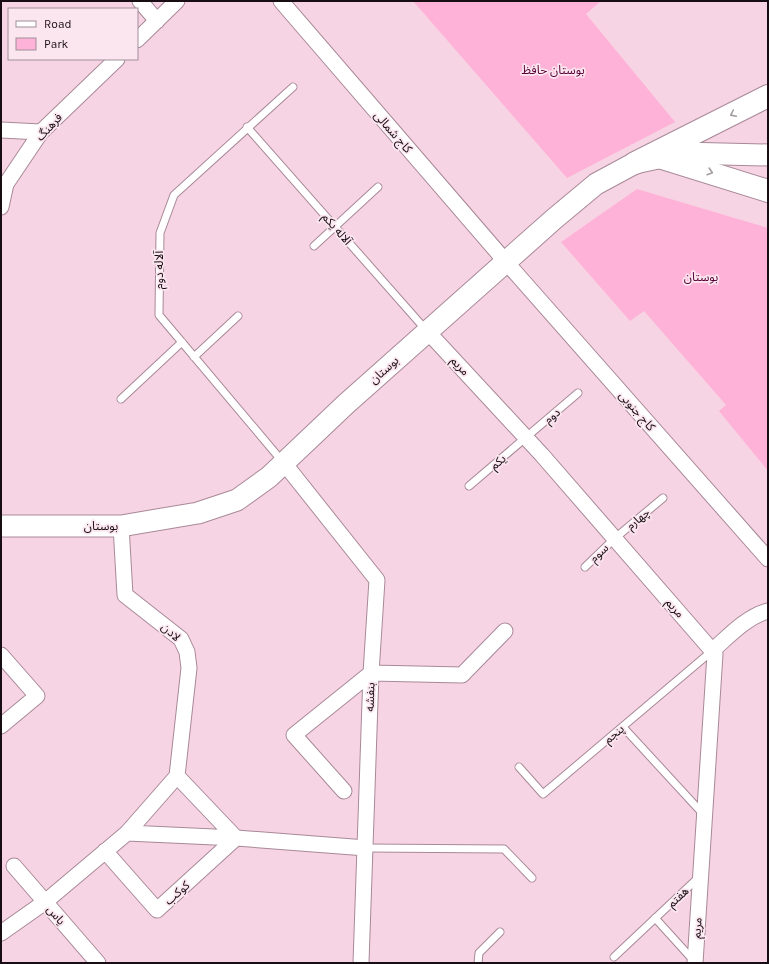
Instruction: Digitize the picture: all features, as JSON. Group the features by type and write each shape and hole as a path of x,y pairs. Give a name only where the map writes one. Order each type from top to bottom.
{"main road":[{"path":"635,163 768,96"},
{"path":"659,157 768,191"}],"street":[{"path":"140,1 157,21"},
{"path":"138,39 177,1"},
{"name":"کاج شمالی","path":"281,1 506,262"},
{"name":"فرهنگ","path":"1,207 6,184 42,132 116,60"},
{"path":"1,130 42,132"},
{"name":"بوستان","path":"1,526 120,526 198,513 237,500 269,477 346,404 596,184 635,163 682,153 768,155"},
{"name":"کاج جنوبی","path":"506,262 768,559"},
{"name":"مریم","path":"428,332 527,438 715,654 695,963"},
{"name":"بنفشه","path":"284,463 377,580 371,673 361,963"},
{"name":"لادن","path":"120,526 125,595 181,639 187,652 189,668 177,776"},
{"path":"712,651 742,625 760,613 768,611"},
{"path":"344,791 294,735 371,673 462,675 505,631"},
{"path":"1,654 37,696 1,726"},
{"path":"1,933 45,902 127,833 177,776 236,838"},
{"path":"127,833 236,838 366,848"},
{"name":"کوکب","path":"105,851 157,910 236,838"},
{"name":"یاس","path":"14,866 98,963"}],"lane":[{"name":"آلاله دوم","path":"284,463 159,315 160,233 174,195 247,127 293,87"},
{"name":"آلاله یکم","path":"247,127 428,332"},
{"path":"314,246 378,187"},
{"path":"194,357 238,316"},
{"path":"121,399 182,342"},
{"name":"دوم","path":"527,438 578,393"},
{"name":"یکم","path":"470,486 527,438"},
{"name":"چهارم","path":"614,539 663,498"},
{"name":"سوم","path":"585,567 614,539"},
{"name":"پنجم","path":"519,767 543,794 712,651"},
{"path":"623,727 704,816"},
{"path":"366,848 504,849 532,878"},
{"name":"هفتم","path":"614,958 700,876"},
{"path":"656,918 695,963"},
{"path":"478,963 479,953 500,932"}],"green space":[{"name":"بوستان حافظ","path":"413,1 601,1 586,14 675,122 567,178"},
{"name":"بوستان","path":"637,189 768,228 768,471 719,411 726,405 644,311 630,321 561,242"}]}
